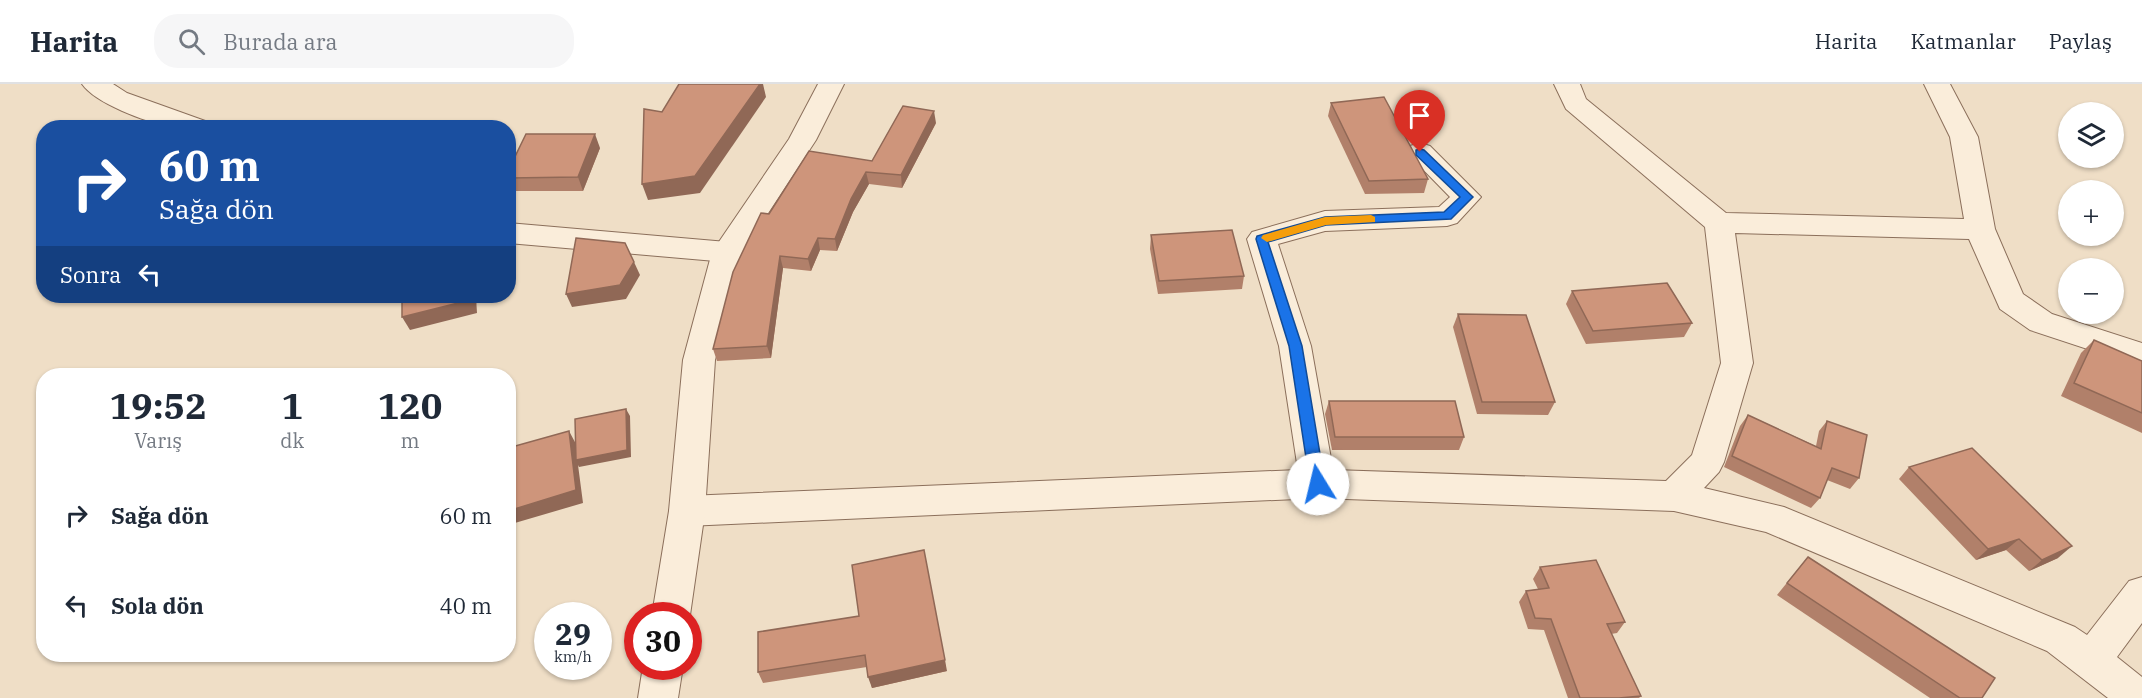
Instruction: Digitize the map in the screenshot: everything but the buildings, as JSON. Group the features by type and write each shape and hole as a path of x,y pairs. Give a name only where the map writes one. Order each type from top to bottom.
{"street":[{"path":"95,84 118,99 176,120"},
{"path":"673,602 687,511 699,360 727,252 802,140 831,84"},
{"path":"1567,84 1575,103 1719,223 1980,230"},
{"path":"1936,84 1964,137 1980,230 2011,301 2041,322 2142,355"},
{"path":"1318,484 1295,346 1262,239 1325,221 1447,216 1467,197 1420,152"},
{"path":"1674,496 1707,462 1737,363 1719,223"},
{"path":"516,234 727,252"},
{"path":"687,511 1318,484 1674,496 1771,518 2061,639 2138,698"},
{"path":"2091,660 2142,593"},
{"path":"658,698 661,680"}],"slow traffic":[{"path":"1267,238 1325,221 1371,219"}],"route":[{"path":"1318,484 1295,346 1262,239 1325,221 1447,216 1467,197 1420,152"}]}
